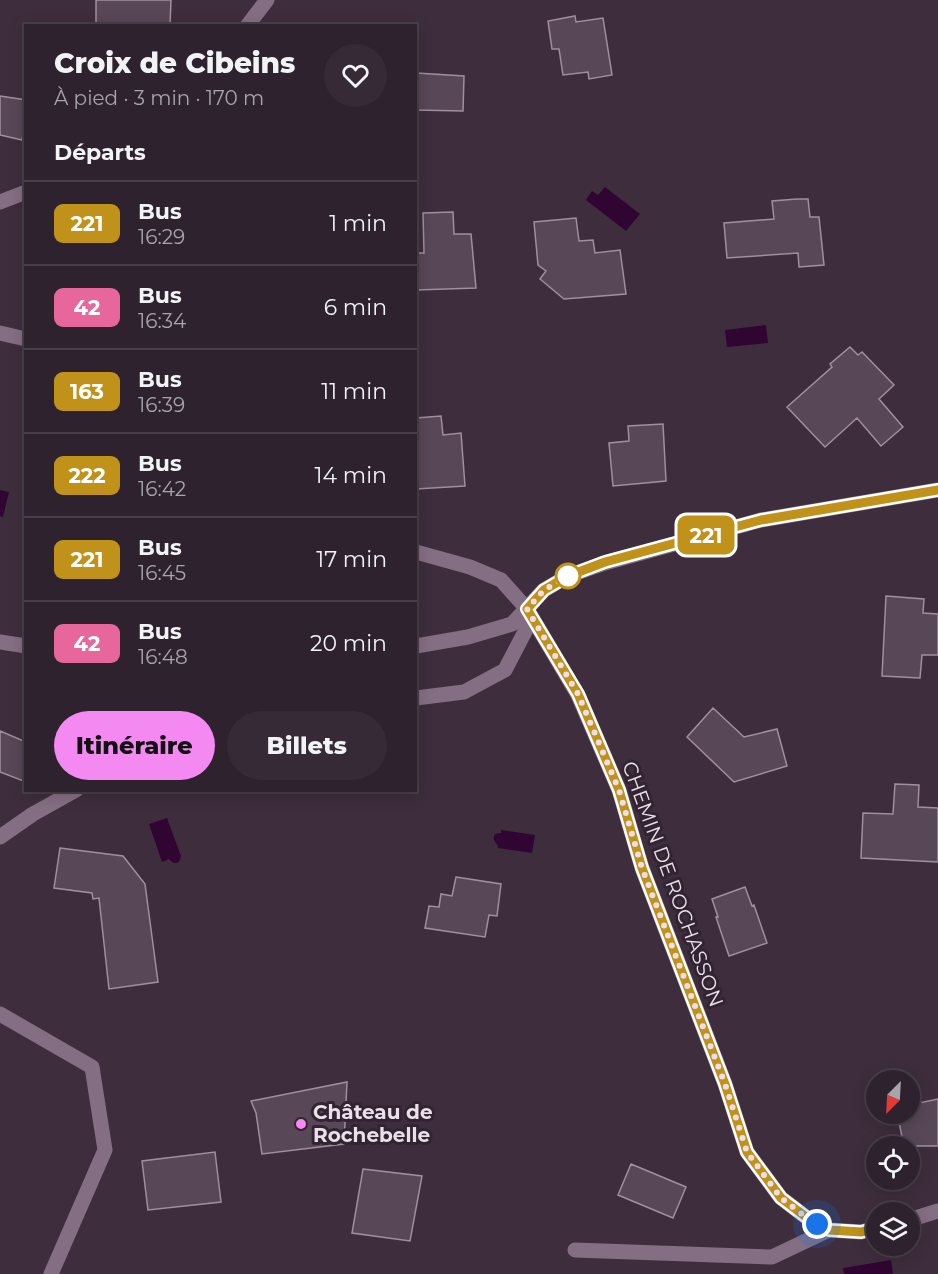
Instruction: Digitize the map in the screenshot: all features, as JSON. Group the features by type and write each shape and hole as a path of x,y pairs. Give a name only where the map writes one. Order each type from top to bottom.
{"street":[{"path":"248,24 267,0"},
{"path":"0,202 24,193"},
{"path":"0,333 24,339"},
{"path":"417,698 464,692 505,670 530,613 544,590 568,576 605,562 761,520 938,490"},
{"name":"CHEMIN DE ROCHASSON","path":"417,552 470,567 501,580 530,613 578,694 619,790 642,868 725,1084 747,1152 781,1198 806,1217 829,1230 866,1231"},
{"path":"417,646 468,637 512,624 530,613"},
{"path":"0,642 24,646"},
{"path":"0,837 33,814 72,792"},
{"path":"0,1014 92,1067 105,1150 51,1274"},
{"path":"920,1217 938,1211"},
{"path":"575,1250 772,1257 829,1230"}],"shaded area":[{"path":"605,187 640,214 626,231 586,200 592,191 598,195"},
{"path":"766,325 768,343 727,347 725,330"},
{"path":"0,490 9,492 3,517 0,516"},
{"path":"167,818 181,856 179,862 176,863 169,859 162,862 149,824"},
{"path":"501,830 535,835 532,853 498,848 494,837 495,834 501,833"},
{"path":"891,1260 893,1274 844,1274 843,1268"}],"building":[{"path":"96,0 171,0 170,24 96,24"},
{"path":"575,16 576,22 603,18 612,75 589,79 588,72 563,75 559,49 552,49 548,21"},
{"path":"417,73 464,76 463,111 417,110"},
{"path":"0,96 24,100 22,140 0,135"},
{"path":"808,199 810,217 819,217 824,265 799,267 798,253 727,258 724,223 774,219 772,201"},
{"path":"453,212 454,234 471,234 476,288 417,290 417,253 424,253 423,213"},
{"path":"576,218 579,241 593,240 595,253 620,250 626,294 564,299 540,279 546,271 538,265 534,222"},
{"path":"850,347 858,355 862,352 894,385 879,399 903,427 881,446 857,418 825,447 787,407 832,367 830,364"},
{"path":"441,416 443,435 461,433 465,486 417,489 417,418"},
{"path":"663,424 666,481 613,486 609,443 629,441 628,426"},
{"path":"886,596 924,599 923,613 938,614 938,655 922,655 920,678 882,676"},
{"path":"713,708 744,737 777,729 787,766 734,782 687,737"},
{"path":"0,731 24,741 24,781 0,772"},
{"path":"895,784 919,785 918,807 938,808 938,862 861,858 863,813 893,814"},
{"path":"60,848 123,856 145,884 158,982 109,989 99,898 93,899 92,893 54,888"},
{"path":"456,877 501,884 497,916 489,915 485,937 425,928 429,906 439,907 441,894 452,896"},
{"path":"745,887 767,943 729,956 712,899"},
{"name":"Château de Rochebelle","path":"347,1082 344,1144 262,1154 256,1113 251,1101"},
{"path":"938,1099 938,1146 920,1146 920,1136 902,1136 899,1124 920,1124 920,1103"},
{"path":"215,1152 221,1202 148,1210 142,1161"},
{"path":"631,1164 686,1187 673,1218 618,1195"},
{"path":"363,1169 422,1176 410,1241 352,1233"}],"bus line":[{"name":"221","path":"866,1231 829,1230 806,1217 781,1198 747,1152 725,1084 642,868 619,790 578,694 527,609 544,590 568,576 605,562 761,520 938,490"}],"place":[{"name":"Château de Rochebelle","path":"301,1124"}],"route":[{"path":"568,576 544,590 527,609 578,694 619,790 642,868 725,1084 747,1152 781,1198 817,1224"}]}
